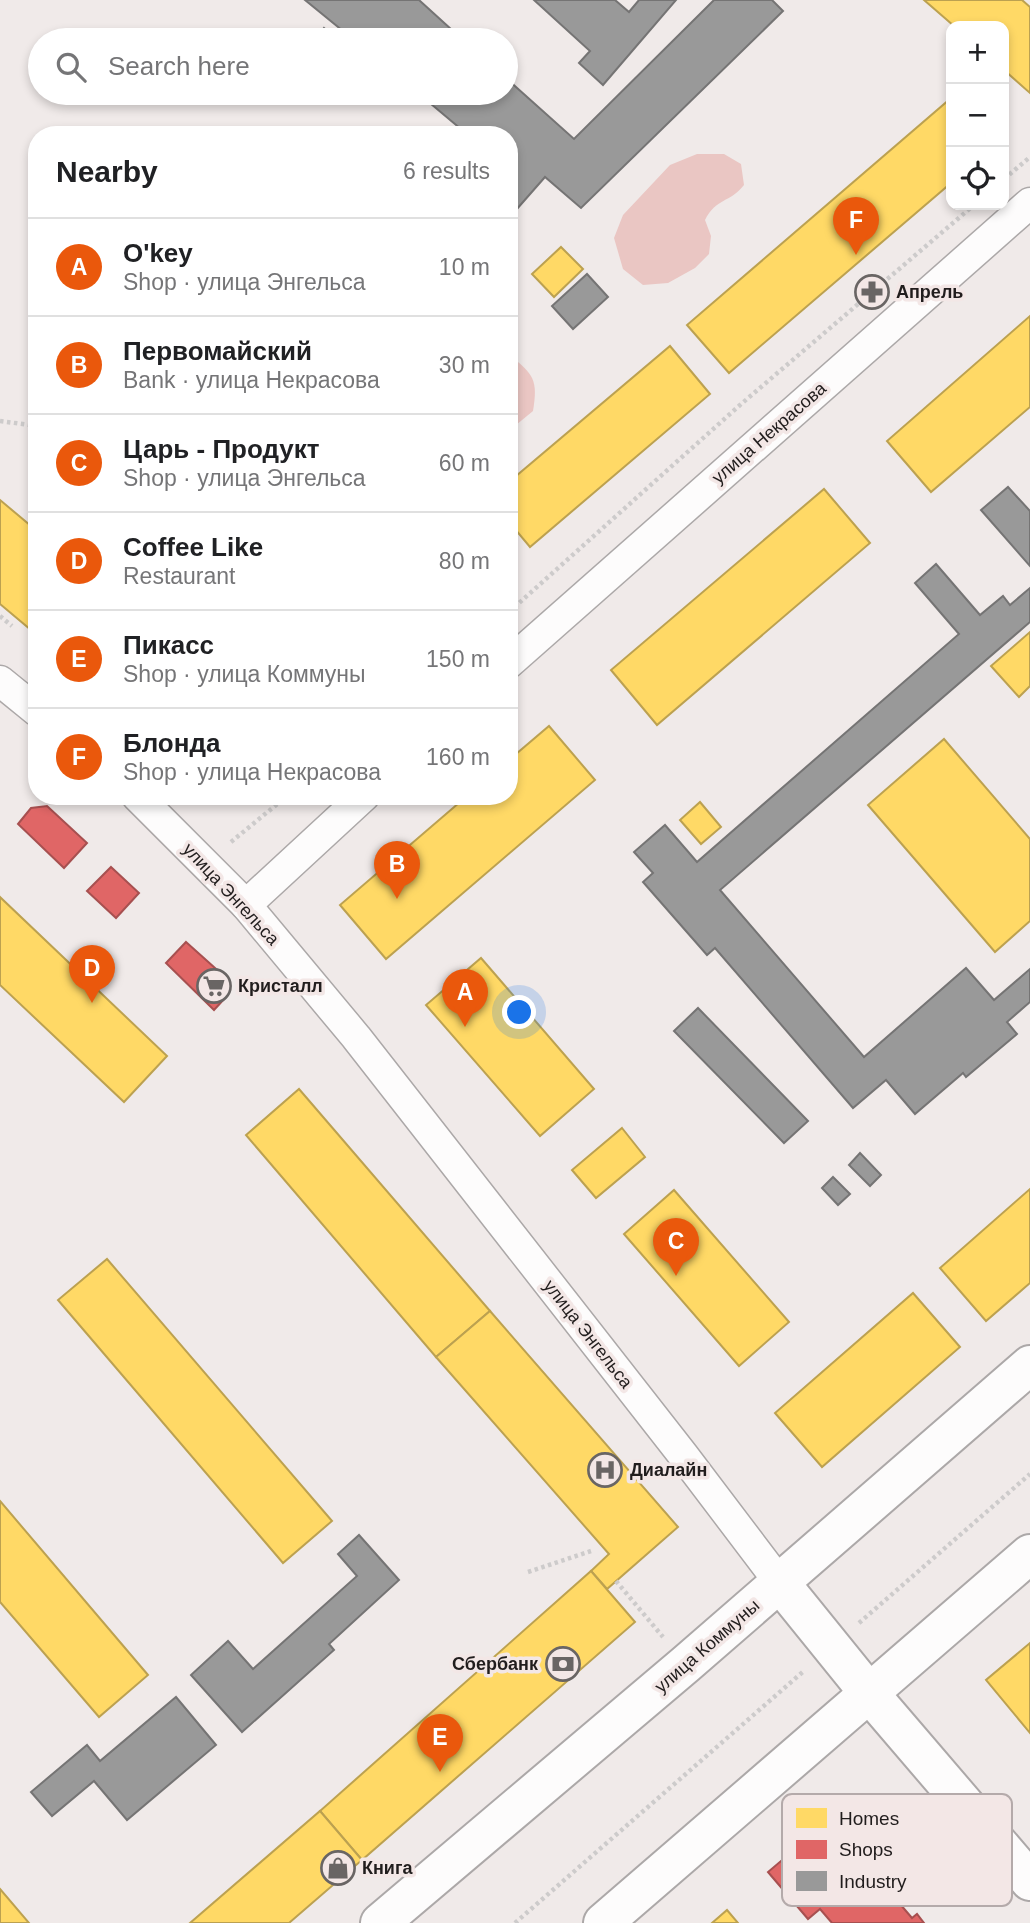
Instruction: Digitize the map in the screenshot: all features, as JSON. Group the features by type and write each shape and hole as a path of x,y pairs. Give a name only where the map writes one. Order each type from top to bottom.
{"street":[{"name":"улица Некрасова","path":"518,655 1030,203"},
{"path":"0,681 28,704"},
{"name":"улица Энгельса","path":"146,805 246,905 382,1070 780,1583 955,1794"},
{"path":"246,905 354,805"},
{"name":"улица Коммуны","path":"380,1923 686,1664 1030,1365"},
{"path":"603,1923 1030,1554"},
{"name":"улица Энгельса","path":"1012,1860 1030,1881"}],"path":[{"path":"1009,175 1030,157"},
{"path":"518,604 740,405 968,210"},
{"path":"0,421 28,425"},
{"path":"0,616 12,626"},
{"path":"231,842 275,805"},
{"path":"515,1923 1030,1474"},
{"path":"528,1572 592,1551"},
{"path":"616,1581 686,1664"}],"shaded area":[{"path":"697,154 724,154 741,164 744,185 709,213 705,220 711,236 709,254 695,268 668,283 643,285 623,269 614,238 623,215 670,165"},
{"path":"518,362 529,373 534,385 533,411 518,423"}],"building: Homes":[{"path":"924,0 1022,0 1030,7 1030,93 1009,74 1009,21 948,21"},
{"path":"946,102 946,187 729,373 687,325"},
{"path":"561,247 583,269 554,297 532,274"},
{"path":"1030,316 1030,407 931,492 887,441"},
{"path":"670,346 710,394 530,547 518,533 518,474"},
{"path":"824,489 870,543 657,725 611,670"},
{"path":"0,500 28,523 28,627 0,604"},
{"path":"1030,632 1030,686 1019,697 991,666"},
{"path":"549,726 595,780 386,959 340,905 457,805 518,805 518,752"},
{"path":"944,739 1030,839 1030,921 995,952 868,805"},
{"path":"700,802 721,827 701,844 680,820"},
{"path":"0,897 167,1056 124,1102 0,985"},
{"path":"481,958 594,1089 540,1136 426,1005"},
{"path":"299,1089 490,1311 436,1357 246,1135"},
{"path":"622,1128 645,1157 596,1198 572,1170"},
{"path":"1030,1189 1030,1283 986,1321 940,1268"},
{"path":"674,1190 789,1322 739,1366 624,1234"},
{"path":"107,1259 332,1521 283,1563 58,1300"},
{"path":"913,1293 960,1347 822,1467 775,1413"},
{"path":"490,1311 678,1527 607,1589 591,1571 609,1554 436,1357"},
{"path":"0,1501 148,1675 99,1717 0,1602"},
{"path":"591,1571 635,1622 362,1860 320,1811"},
{"path":"1030,1643 1030,1733 986,1680"},
{"path":"320,1811 362,1860 289,1923 190,1923"},
{"path":"0,1889 29,1923 0,1923"},
{"path":"727,1910 738,1923 712,1923"}],"building: Shops":[{"path":"47,806 87,843 64,868 18,824 31,808"},
{"path":"111,867 139,893 116,918 87,891"},
{"path":"186,942 225,977 225,998 214,1010 166,963"},
{"path":"782,1860 782,1888 768,1872"},
{"path":"797,1906 902,1906 912,1918 917,1914 924,1923 832,1923 820,1909 808,1919"}],"building: Industry":[{"path":"305,0 419,0 450,28 339,28"},
{"path":"534,0 615,0 629,12 639,0 676,0 603,85 579,63 590,51"},
{"path":"714,0 772,0 783,11 581,208 545,177 518,208 518,126 457,126 432,105 518,105 518,89 574,139"},
{"path":"587,274 608,297 573,329 552,306"},
{"path":"1008,487 1030,511 1030,566 981,510"},
{"path":"936,564 980,615 1003,596 1010,605 1030,588 1030,622 720,890 864,1057 966,968 994,1000 1030,969 1030,1002 1007,1022 1017,1034 966,1077 963,1073 915,1114 886,1080 853,1108 715,948 707,955 643,882 653,873 634,852 665,825 697,862 959,634 915,583"},
{"path":"698,1008 808,1121 784,1143 674,1031"},
{"path":"860,1153 881,1175 870,1186 849,1165"},
{"path":"833,1177 850,1194 838,1205 822,1188"},
{"path":"359,1535 399,1580 329,1644 334,1650 242,1732 191,1675 228,1641 253,1669 357,1576 338,1554"},
{"path":"176,1697 216,1745 127,1820 94,1781 52,1816 31,1792 87,1745 100,1761"}],"place":[{"name":"Блонда","path":"856,255"},
{"name":"Апрель","path":"872,292"},
{"name":"Первомайский","path":"397,899"},
{"name":"Кристалл","path":"214,986"},
{"name":"Coffee Like","path":"92,1003"},
{"name":"O'key","path":"465,1027"},
{"name":"Царь - Продукт","path":"676,1276"},
{"name":"Диалайн","path":"605,1470"},
{"name":"Сбербанк","path":"563,1664"},
{"name":"Пикасс","path":"440,1772"},
{"name":"Книга","path":"338,1868"}]}
